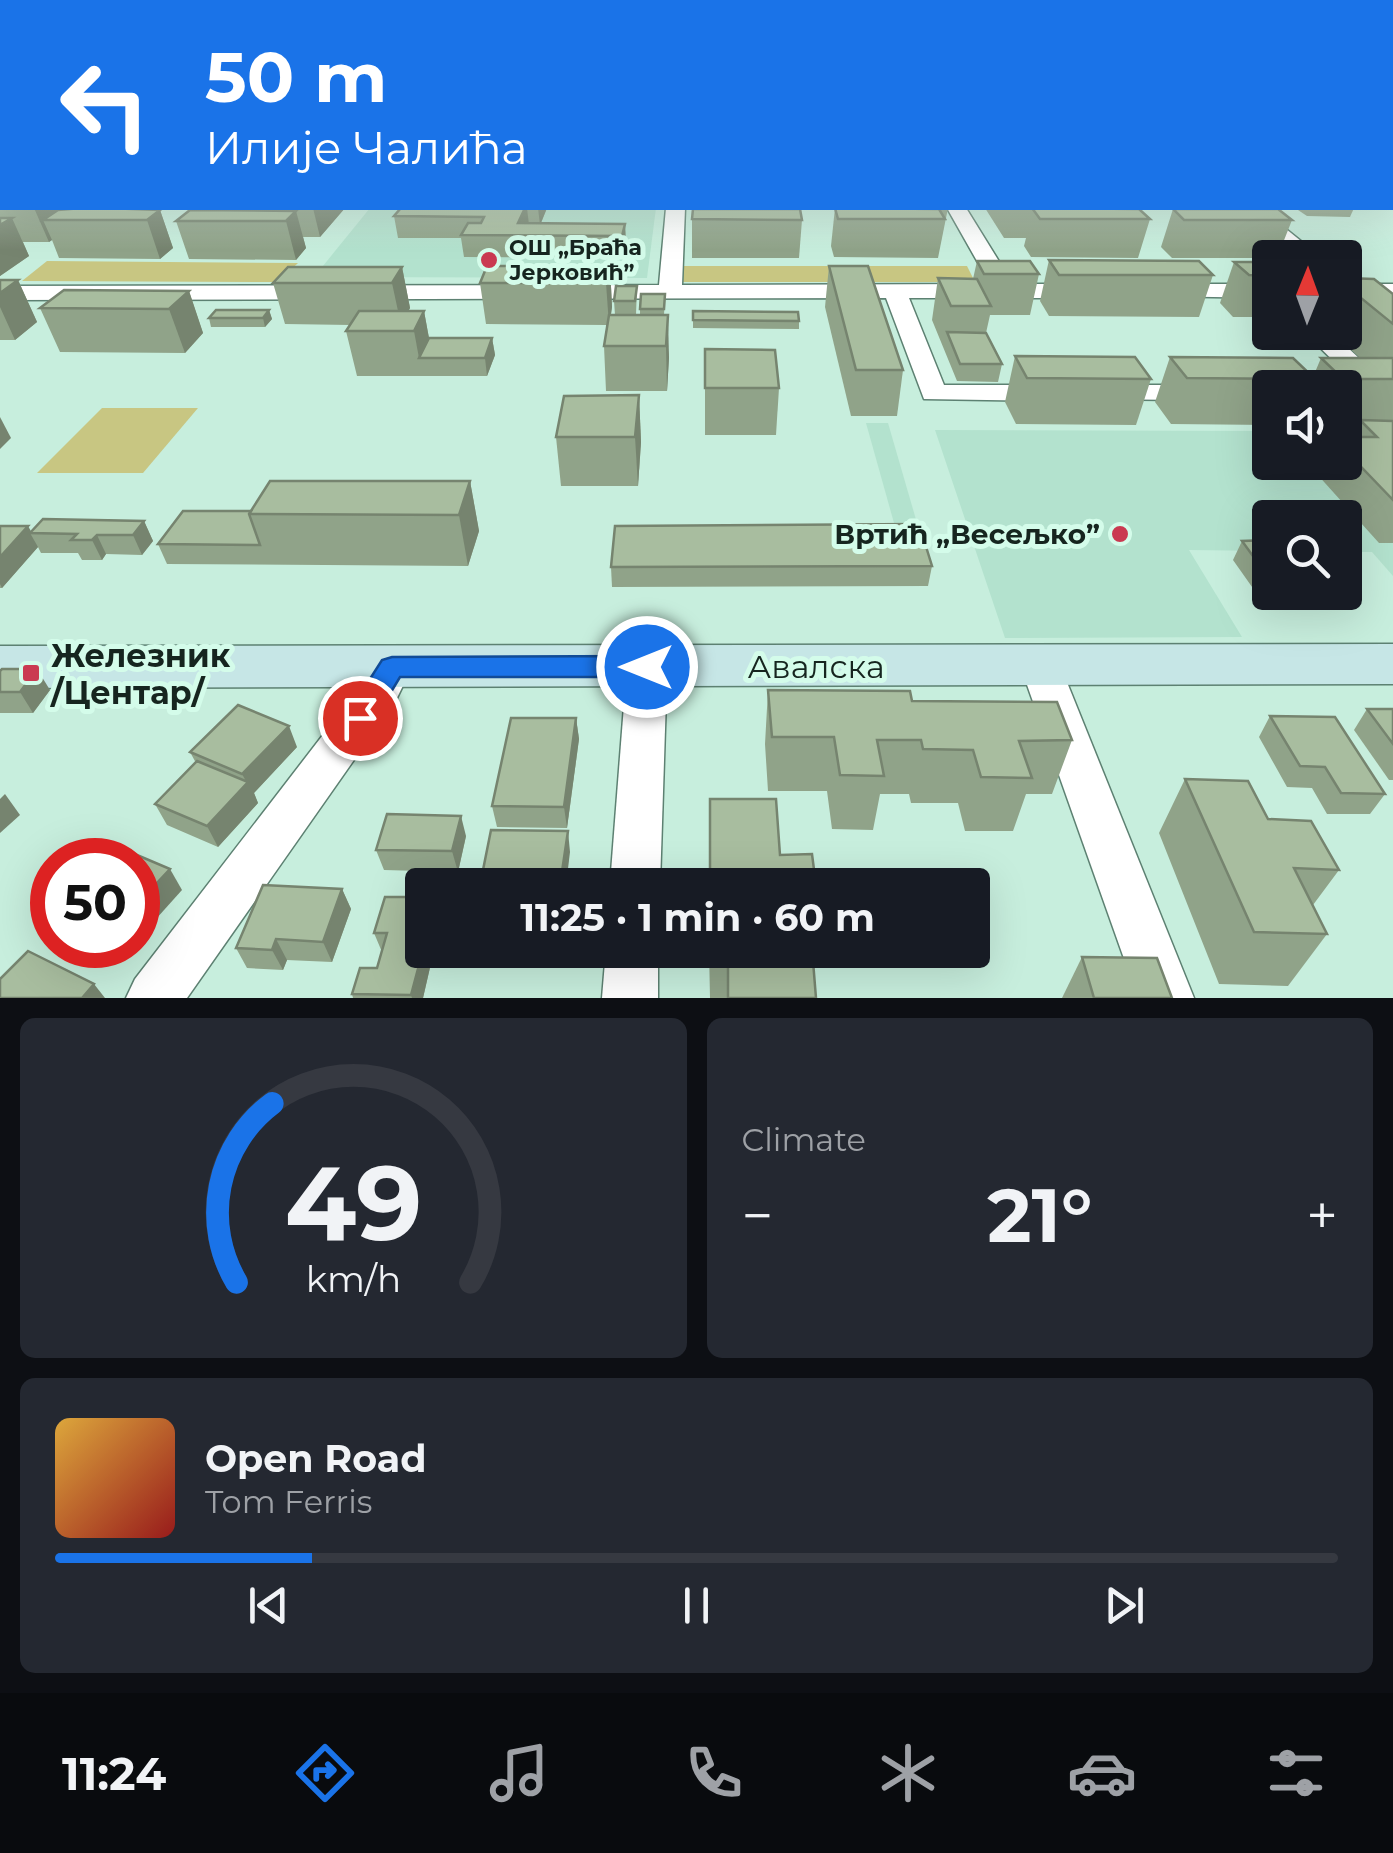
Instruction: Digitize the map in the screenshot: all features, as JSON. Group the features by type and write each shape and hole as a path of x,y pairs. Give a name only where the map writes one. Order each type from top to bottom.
{"main road":[{"name":"Авалска","path":"0,667 1393,664"}],"street":[{"path":"670,292 674,210"},
{"path":"958,210 1004,290"},
{"path":"1251,210 1289,240"},
{"path":"896,291 934,392 1252,393"},
{"path":"0,293 1252,291"},
{"path":"1362,293 1386,301"},
{"path":"1336,350 1358,370"},
{"path":"1362,374 1383,393 1362,393"},
{"path":"1040,665 1166,998"},
{"path":"154,998 381,689 392,667"},
{"path":"637,868 647,667"},
{"path":"630,998 631,968"}],"shaded area":[{"name":"ОШ „Браћа Јерковић”","path":"368,210 656,210 647,278 314,277"},
{"path":"47,261 298,263 278,282 22,281"},
{"path":"678,266 967,266 975,282 678,282"},
{"path":"102,408 198,408 143,473 37,473"},
{"path":"866,423 888,423 917,523 894,523"},
{"name":"Вртић „Весељко”","path":"935,430 1252,431 1252,480 1362,480 1362,431 1393,432 1393,576 1372,552 1362,552 1362,500 1252,500 1252,551 1189,550 1242,637 1005,638"}],"building":[{"path":"58,210 160,210 147,220 43,220"},
{"path":"190,210 296,211 286,221 176,221"},
{"path":"399,210 524,210 518,223 625,224 622,236 461,235 468,223 481,223 484,217 394,216"},
{"path":"693,210 800,210 802,220 692,219"},
{"path":"836,210 940,210 945,219 838,219"},
{"path":"1033,210 1140,210 1150,219 1040,219"},
{"path":"1174,210 1279,210 1292,220 1184,220"},
{"path":"1049,260 1199,261 1213,275 1059,275"},
{"path":"977,261 1030,261 1039,274 984,274"},
{"path":"1234,262 1252,262 1249,275"},
{"path":"487,266 610,266 606,283 480,283"},
{"path":"829,266 868,266 903,370 856,370"},
{"path":"288,267 402,267 392,283 273,283"},
{"path":"938,278 977,279 991,306 951,306"},
{"path":"1362,279 1374,279 1393,294 1393,324 1362,299"},
{"path":"0,280 18,280 0,293"},
{"path":"616,286 637,286 635,301 614,301"},
{"path":"64,290 189,291 169,309 40,308"},
{"path":"641,294 665,294 664,309 640,309"},
{"path":"216,310 269,310 263,318 209,318"},
{"path":"359,311 424,311 414,331 346,331"},
{"path":"693,311 798,312 799,321 693,320"},
{"path":"609,315 668,315 666,346 604,346"},
{"path":"947,332 986,333 1002,364 960,364"},
{"path":"429,338 492,338 485,358 419,358"},
{"path":"705,349 775,350 779,388 705,388"},
{"path":"1015,356 1135,357 1151,379 1027,378"},
{"path":"1170,357 1293,358 1306,370 1252,370 1252,379 1187,378"},
{"path":"1321,358 1393,358 1393,379 1362,379 1362,370 1334,370"},
{"path":"639,395 635,437 556,437 564,396"},
{"path":"1362,420 1393,421 1393,500 1362,468 1362,437 1377,437"},
{"path":"270,481 470,481 459,515 249,514"},
{"path":"183,511 251,511 260,545 158,544"},
{"path":"43,519 144,521 133,535 71,540 77,534 30,533"},
{"path":"919,524 932,566 611,567 615,526"},
{"path":"0,526 28,526 0,557"},
{"path":"1242,541 1252,541 1252,555"},
{"path":"2,669 37,669 20,692 0,692"},
{"path":"768,690 910,691 912,701 1057,702 1072,740 1019,741 1032,778 981,777 973,750 923,749 921,740 877,740 884,776 840,775 834,737 772,737"},
{"path":"238,705 289,726 242,774 190,752"},
{"path":"1367,709 1393,709 1393,744"},
{"path":"1270,716 1335,717 1385,794 1341,793 1325,767 1300,766"},
{"path":"511,718 576,718 564,807 492,806"},
{"path":"197,761 248,782 207,826 155,804"},
{"path":"1185,779 1248,781 1268,819 1311,821 1339,870 1294,868 1327,934 1254,932"},
{"path":"710,799 776,799 780,855 812,854 814,868 710,868"},
{"path":"387,814 461,816 452,851 376,850"},
{"path":"491,830 568,831 563,868 483,868"},
{"path":"160,865 170,869 160,880"},
{"path":"263,885 342,889 323,942 276,939 272,950 236,948"},
{"path":"385,897 405,897 405,968 418,968 411,995 352,994 360,968 377,968 387,933 374,933"},
{"path":"28,951 30,968 62,968 94,984 82,998 0,998 0,979"},
{"path":"1082,957 1157,958 1172,998 1094,998"},
{"path":"728,968 814,968 816,998 728,998"}],"place":[{"name":"ОШ „Браћа Јерковић”","path":"489,260"},
{"name":"Вртић „Весељко”","path":"1120,534"},
{"name":"Железник /Центар/","path":"31,673"}],"route":[{"path":"360,718 392,667 647,667"}]}
